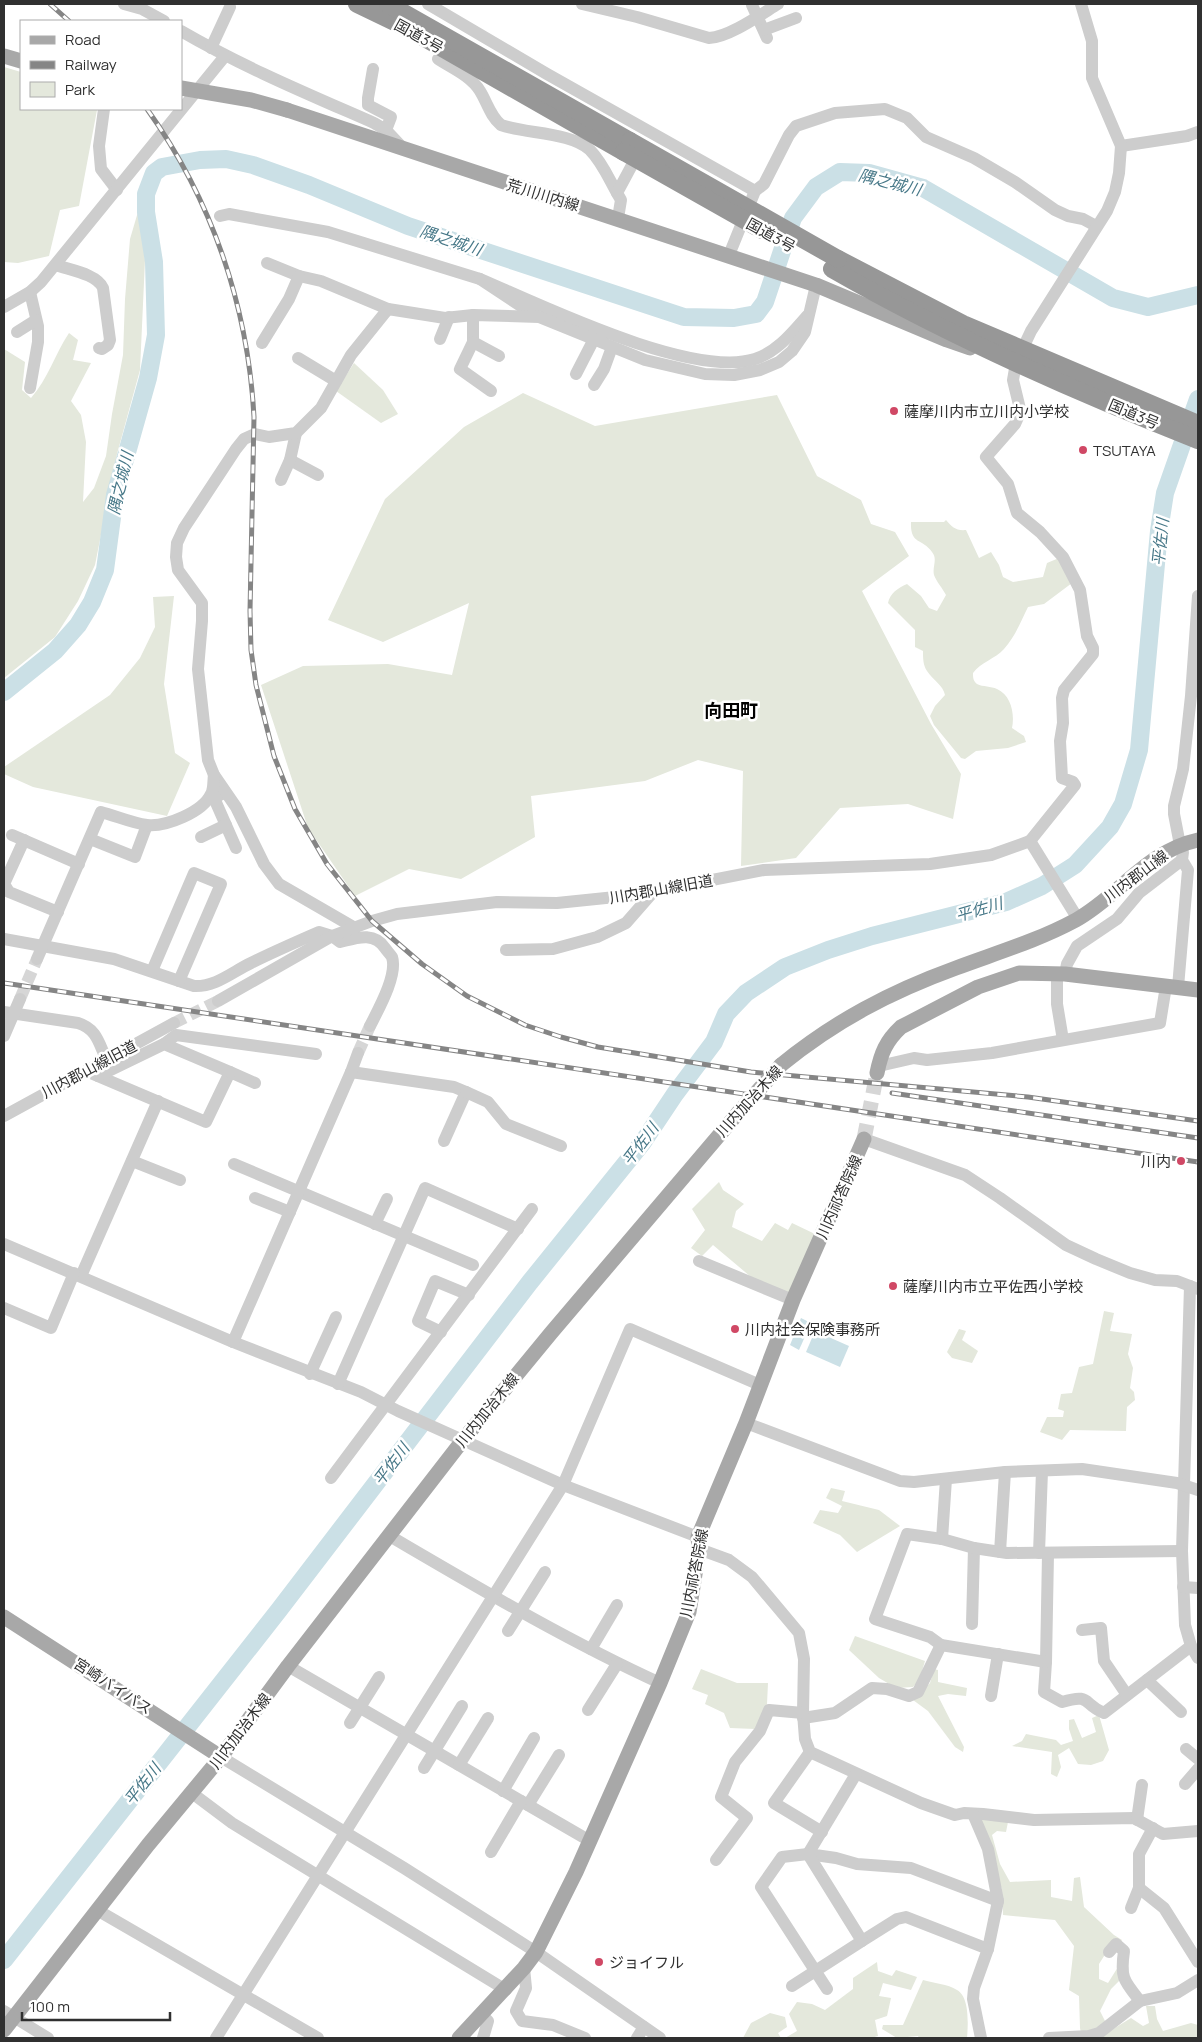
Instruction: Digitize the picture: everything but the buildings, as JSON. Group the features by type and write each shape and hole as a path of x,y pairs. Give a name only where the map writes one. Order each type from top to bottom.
{"highway":[{"name":"国道3号","path":"357,4 409,29 627,147 891,295 1161,426 1198,440"},
{"name":"国道3号","path":"388,4 627,147"},
{"name":"国道3号","path":"1020,357 1160,408 1198,424"}],"main road":[{"path":"4,56 20,61"},
{"name":"荒川川内線","path":"182,88 250,100 401,146 493,179 618,218 812,283 947,340 1020,357"},
{"path":"863,304 891,295"},
{"name":"川内郡山線","path":"1078,919 1105,900 1150,861 1186,847"},
{"name":"川内加治木線","path":"4,2030 9,2014 97,1910 221,1757 388,1535 463,1440 550,1333 738,1112 781,1065 826,1030 866,1006 956,968 1008,951 1078,919"},
{"path":"878,1069 884,1046 891,1036 911,1021 978,987 1019,973 1061,974 1198,990"},
{"name":"川内祁答院線","path":"459,2038 506,1990 536,1952 590,1841 660,1683 688,1612 698,1543 793,1300 864,1139"},
{"name":"宮崎バイパス","path":"4,1617 221,1757"}],"street":[{"path":"124,4 162,20"},
{"path":"428,4 547,74 755,191"},
{"path":"582,4 617,8 708,38 717,38 755,10 778,4"},
{"path":"1078,919 1030,841 1075,785 1073,782 1062,778 1060,741 1063,723 1062,698 1064,690 1093,654 1093,648 1087,636 1080,590 1063,557 1040,532 1017,513 1008,484 986,457 1016,424 1020,409 1013,380 1020,357 1039,316 1106,211 1115,192 1119,173 1121,146 1092,78 1092,41 1080,4"},
{"path":"212,48 230,8"},
{"path":"755,10 765,34 796,18"},
{"path":"182,32 225,56 374,123 386,130 401,146"},
{"path":"182,109 225,56"},
{"path":"438,59 468,78 479,89 496,120 501,124 510,128 566,139 589,149 599,161 621,200 618,218"},
{"path":"373,69 368,106 391,117 386,130"},
{"path":"733,256 755,191 764,184 789,135 796,126 835,113 885,109 908,118 926,137 974,158 1015,182 1055,210 1068,216 1083,219 1095,227"},
{"path":"104,110 99,146 102,169 117,190"},
{"path":"4,307 30,292 56,264 181,110"},
{"path":"617,193 650,132"},
{"path":"1121,146 1187,136 1198,132"},
{"path":"220,216 229,214 328,232 480,279 604,332 662,350 708,361 733,363 754,359 773,351 791,335 810,313"},
{"path":"267,263 299,276 322,281 388,309 449,317 473,315 539,317"},
{"path":"56,264 96,278 101,282 110,340 108,345 102,349 99,348"},
{"path":"262,343 299,276"},
{"path":"480,279 539,317 645,360 705,374 734,375 760,370 779,362 792,351 805,332 810,313 812,283"},
{"path":"30,292 36,320 38,342 30,388"},
{"path":"495,315 504,295"},
{"path":"281,480 290,460 296,433 321,408 351,355 388,309"},
{"path":"473,315 473,342 460,369 491,391"},
{"path":"440,339 449,317"},
{"path":"17,332 36,320"},
{"path":"576,374 594,339"},
{"path":"473,342 499,356"},
{"path":"594,385 604,369 612,346"},
{"path":"298,358 336,381"},
{"path":"296,433 270,437 255,434 244,439 184,528 177,543 176,557 178,570 202,603 198,669 208,760 214,775 236,807 264,864 279,884 301,899 331,913 355,928"},
{"path":"290,460 318,474"},
{"path":"878,1069 914,1058 927,1060 992,1053 1160,1023 1172,987 1188,870 1186,847 1174,814 1174,806 1183,769 1195,693 1198,596"},
{"path":"214,775 213,796 236,848"},
{"path":"37,959 102,812 147,825 176,820 194,811 213,796 226,792"},
{"path":"90,839 135,857 147,825"},
{"path":"201,837 226,825"},
{"path":"58,912 9,892 4,884 18,838 79,864"},
{"name":"川内郡山線旧道","path":"218,1001 332,936 397,914 497,902 557,903 635,895 764,870 930,864 991,855 1030,841"},
{"path":"1063,1040 1057,1004 1061,974 1077,946 1117,919 1139,893 1186,847"},
{"path":"152,971 194,873 221,884 179,981"},
{"path":"506,950 553,949 597,937 626,923 654,891"},
{"path":"4,939 114,959 194,986 205,986 215,984 250,964 319,932 332,936 340,942 359,937 372,937 382,943 392,958 391,979 370,1026"},
{"path":"4,1036 9,1013 20,999"},
{"path":"9,1013 78,1022 88,1026 95,1033 109,1064"},
{"name":"川内郡山線旧道","path":"4,1116 86,1071 109,1064 174,1024"},
{"path":"98,1076 109,1064 164,1044 176,1035 316,1054"},
{"path":"164,1044 255,1082"},
{"path":"234,1342 358,1053"},
{"path":"86,1071 206,1122 230,1072"},
{"path":"351,1072 454,1088 466,1092 488,1102 506,1124 561,1146"},
{"path":"444,1141 466,1092"},
{"path":"4,1308 51,1328 132,1160 158,1101"},
{"path":"864,1139 965,1175 1066,1245 1130,1273 1155,1280 1177,1281 1194,1287 1193,1386 1182,1485 1182,1551 1185,1625 1190,1646 1198,1658"},
{"path":"132,1160 180,1180"},
{"path":"234,1164 473,1265"},
{"path":"338,1384 425,1188 518,1229"},
{"path":"255,1198 290,1212"},
{"path":"376,1224 387,1198"},
{"path":"331,1478 392,1408 441,1332 532,1209"},
{"path":"4,1244 310,1374 361,1392 463,1440 698,1543 728,1560 752,1577 799,1633 804,1659 803,1716 805,1739 810,1752 943,1812 955,1815 964,1813 1034,1820 1134,1818 1163,1834 1198,1831"},
{"path":"699,1261 793,1300"},
{"path":"441,1332 418,1321 435,1281 469,1295"},
{"path":"310,1374 336,1317"},
{"path":"216,2038 563,1484 630,1329 760,1385"},
{"path":"746,1423 900,1481 914,1482 1005,1472 1082,1469 1182,1485 1198,1490"},
{"path":"1042,1471 1046,1662 1044,1692 1062,1702 1085,1698 1098,1711 1104,1713 1190,1646"},
{"path":"1000,1552 1005,1472"},
{"path":"942,1539 946,1479"},
{"path":"1046,1662 940,1645 930,1637 875,1619 907,1534 942,1539 974,1548 1000,1552 1182,1551"},
{"path":"388,1535 493,1597 617,1664 660,1683"},
{"path":"972,1624 974,1548"},
{"path":"508,1631 545,1572"},
{"path":"1183,1587 1198,1588"},
{"path":"590,1649 617,1605"},
{"path":"1082,1630 1101,1628 1104,1660 1127,1695"},
{"path":"716,1860 747,1818 721,1796 735,1762 760,1731 769,1710 803,1716 835,1712 872,1688 887,1689 909,1696 918,1692 940,1645"},
{"path":"991,1696 998,1654"},
{"path":"588,1710 617,1664"},
{"path":"288,1666 590,1841"},
{"path":"350,1723 379,1677"},
{"path":"1147,1680 1181,1712"},
{"path":"424,1768 462,1706"},
{"path":"459,1765 488,1718"},
{"path":"503,1791 534,1738"},
{"path":"1186,1749 1198,1759"},
{"path":"810,1752 774,1803 822,1832"},
{"path":"491,1852 559,1755"},
{"path":"221,1757 536,1952 660,2038"},
{"path":"1185,1784 1198,1768"},
{"path":"808,1854 856,1774"},
{"path":"1137,1820 1142,1785"},
{"path":"192,1793 232,1823 506,1990"},
{"path":"973,1814 988,1849 998,1901 988,1949 973,1993 981,2038"},
{"path":"1131,1908 1139,1888 1139,1854 1153,1828"},
{"path":"808,1854 862,1941"},
{"path":"827,1989 761,1886 782,1857 808,1854 836,1858 857,1864 911,1868 998,1901"},
{"path":"1139,1888 1164,1908 1198,1962"},
{"path":"97,1910 318,2038"},
{"path":"792,1986 897,1919 906,1917 988,1949"},
{"path":"1109,1952 1116,1944 1124,1951 1121,1968 1124,1982 1140,2001"},
{"path":"524,1968 526,1988 516,2011 522,2021 553,2025 585,2038"},
{"path":"1049,2038 1099,2034 1140,2001 1177,1993 1198,1980"},
{"path":"9,2014 48,2038"},
{"path":"482,2015 488,2021 483,2038"},
{"path":"553,2025 555,2038"},
{"path":"637,2038 644,2027"}],"green space":[{"path":"4,67 20,72 20,110 97,110 79,206 60,210 49,256 18,263 4,262"},
{"path":"140,205 145,260 140,370 117,454 95,565 78,601 55,637 4,678 4,349 25,362 22,390 31,398 42,383 69,333 78,340 73,360 91,363 71,401 81,415 86,442 83,502 94,488 106,456 123,355 130,239"},
{"path":"354,363 383,390 398,414 381,423 336,391"},
{"path":"523,393 595,426 777,395 817,476 861,500 871,524 895,532 909,556 862,591 931,724 961,774 953,819 908,804 840,808 796,858 741,866 743,771 698,760 645,781 531,796 535,837 461,879 409,869 355,896 308,828 261,685 303,666 388,664 452,675 469,603 383,642 328,620 385,499 464,427"},
{"path":"946,520 954,528 966,530 979,558 991,552 999,565 1003,577 1013,582 1043,577 1047,563 1059,558 1072,583 1044,604 1028,607 1008,644 973,673 977,684 995,688 1006,696 1012,711 1012,728 1024,736 1026,742 1008,748 976,751 965,759 961,758 934,725 930,716 935,706 945,695 944,691 926,669 923,651 915,647 915,630 888,603 895,591 907,584 921,596 929,608 937,611 946,595 934,575 934,555 912,534 911,522 944,522"},
{"path":"174,596 164,684 175,753 190,763 167,816 33,787 4,774 4,767 110,695 140,658 155,627 153,597"},
{"path":"719,1182 723,1190 744,1204 736,1211 732,1227 762,1241 775,1223 788,1230 792,1223 815,1234 789,1293 751,1277 713,1245 702,1256 691,1248 705,1230 692,1209"},
{"path":"1104,1311 1114,1313 1110,1331 1132,1334 1128,1354 1133,1368 1130,1388 1134,1392 1135,1400 1127,1407 1126,1431 1070,1430 1062,1440 1040,1432 1047,1417 1063,1417 1064,1411 1058,1409 1061,1394 1072,1393 1079,1367 1093,1364"},
{"path":"959,1329 966,1331 962,1340 978,1351 972,1363 952,1358 947,1352"},
{"path":"831,1488 845,1491 842,1501 879,1510 900,1526 857,1552 840,1535 813,1523 820,1510 838,1513 842,1506 826,1498"},
{"path":"855,1636 925,1661 919,1681 913,1687 896,1688 879,1678 849,1650"},
{"path":"701,1669 737,1683 768,1683 767,1704 755,1729 730,1728 724,1713 705,1704 708,1695 692,1689"},
{"path":"934,1669 938,1670 938,1682 967,1688 966,1696 948,1694 938,1696 964,1747 963,1752 955,1747 928,1711 913,1700 930,1683"},
{"path":"1099,1715 1109,1750 1103,1761 1091,1765 1078,1764 1069,1748 1058,1755 1061,1767 1057,1777 1051,1774 1052,1752 1012,1746 1022,1741 1026,1734 1056,1740 1061,1745 1073,1741 1069,1729 1069,1720 1074,1719 1082,1738 1096,1732 1092,1718"},
{"path":"980,1817 1008,1822 1006,1832 997,1831 992,1835 1000,1864 1010,1882 1051,1880 1051,1897 1072,1901 1074,1878 1080,1877 1084,1907 1122,1940 1120,1943 1113,1942 1099,1964 1099,1979 1108,1983 1118,1967 1121,1979 1111,1989 1100,2011 1110,2031 1131,2018 1143,2026 1149,2023 1146,2006 1155,2006 1157,2019 1163,2031 1191,2023 1198,2025 1198,2038 1082,2038 1079,1996 1069,1990 1074,1946 1055,1920 1003,1915 1002,1890"},
{"path":"877,1962 878,1971 892,1976 896,1970 917,1977 911,1990 883,1983 879,1996 891,1998 887,2016 875,2020 878,2036 871,2038 785,2038 797,2031 789,2014 797,2002 812,2004 825,2010 853,1989 853,1978"},
{"path":"923,1980 949,1986 961,1994 967,2012 967,2038 919,2038 918,2036 897,2038 882,2029 883,2025 903,2025"},
{"path":"770,2013 785,2017 787,2027 778,2033 781,2038 743,2038 751,2023"}],"shaded area":[{"path":"801,1318 811,1323 799,1350 790,1345"},
{"path":"815,1331 849,1346 840,1367 806,1352"}],"waterway":[{"name":"隅之城川","path":"4,692 55,651 78,625 92,602 105,570 115,495 148,378 156,335 154,262 146,212 146,194 154,173 162,167 200,160 226,159 253,165 309,185 408,226 684,317 734,318 756,314 765,302 793,218 816,187 840,172 869,173 923,188 1113,298 1148,307 1198,295"},
{"name":"平佐川","path":"4,1960 279,1610 530,1282 643,1142 675,1094 714,1042 726,1014 746,993 785,967 828,950 872,936 1006,902 1042,886 1075,865 1110,827 1123,804 1139,750 1159,531 1165,493 1198,399"}],"tunnel":[{"path":"20,999 37,959"},
{"path":"174,1023 218,1001"},
{"path":"358,1053 370,1026"},
{"path":"864,1139 877,1073"}],"railway":[{"path":"50,4 68,20"},
{"path":"148,110 170,144 208,217 235,295 244,335 254,417 250,611 251,650 256,685 274,756 295,809 327,864 372,921 422,964 467,996 525,1025 598,1047 751,1072 1028,1097 1198,1121"},
{"path":"4,983 1198,1162"},
{"path":"892,1093 1198,1138"}],"place":[{"name":"薩摩川内市立川内小学校","path":"894,411"},
{"name":"TSUTAYA","path":"1083,450"},
{"name":"川内","path":"1181,1161"},
{"name":"薩摩川内市立平佐西小学校","path":"893,1286"},
{"name":"川内社会保険事務所","path":"735,1329"},
{"name":"ジョイフル","path":"599,1962"}],"district":[{"name":"向田町","path":"731,710"}]}
